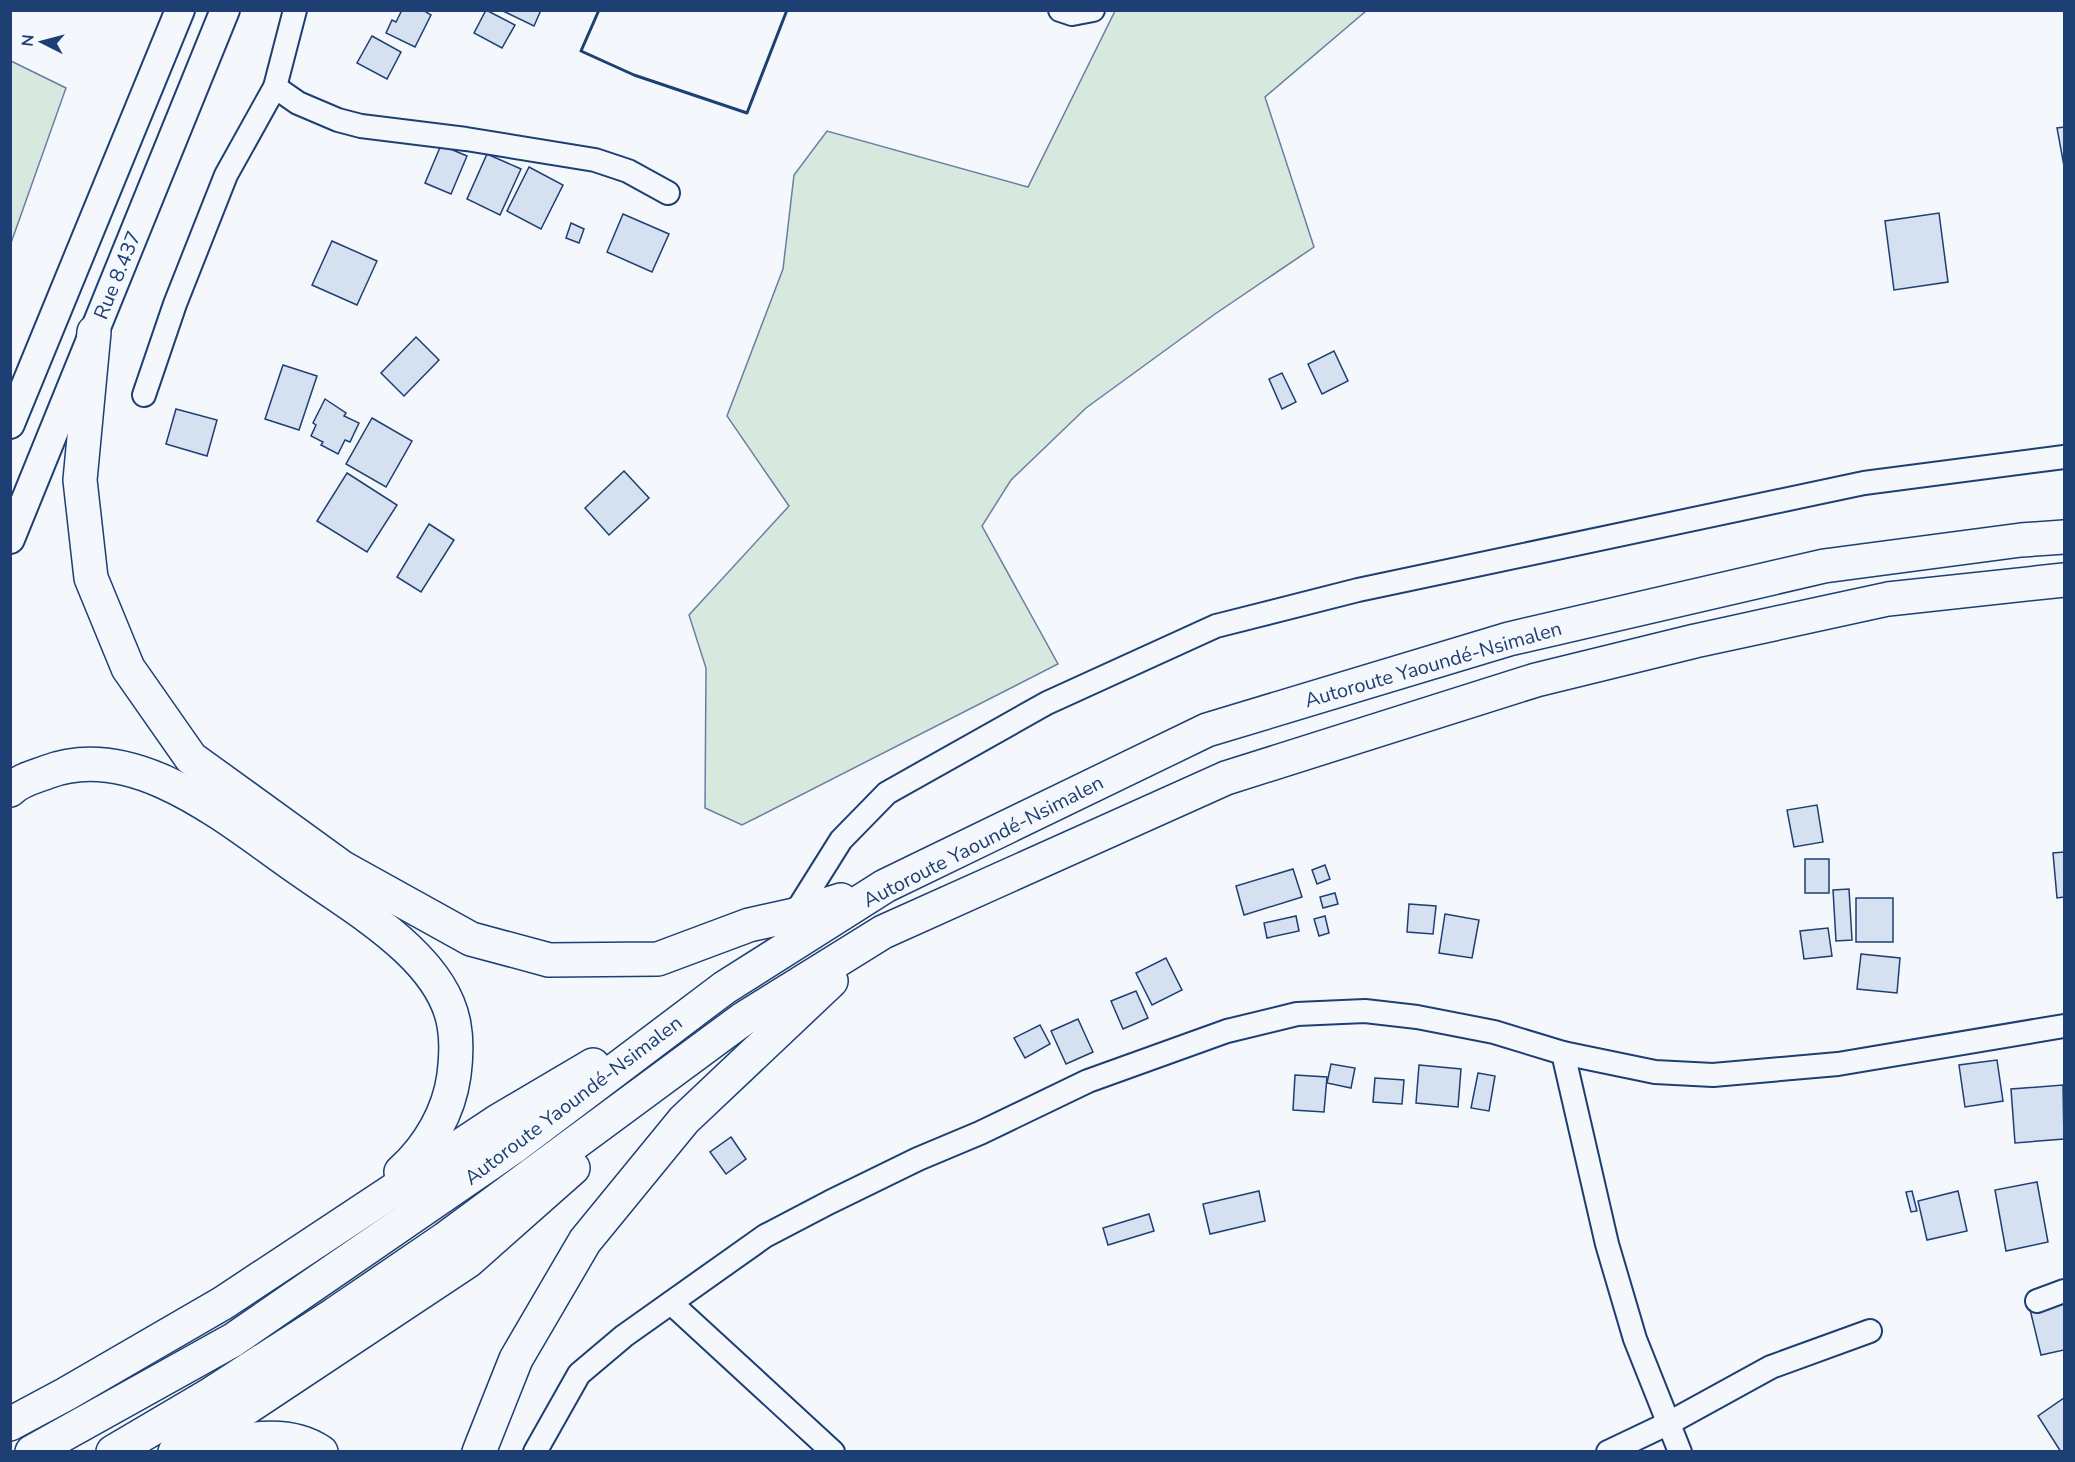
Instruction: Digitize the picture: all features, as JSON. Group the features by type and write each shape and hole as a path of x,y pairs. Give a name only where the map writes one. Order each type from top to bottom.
{"highway":[{"path":"94,332 80,480 91,578 128,668 191,758 343,868 471,939 549,960 658,959 749,925 795,915 885,886"},
{"name":"Autoroute Yaoundé-Nsimalen","path":"32,1452 233,1340 512,1148 724,988 885,886 1207,730 1509,639 1824,566 2021,540 2064,537"},
{"name":"Autoroute Yaoundé-Nsimalen","path":"113,1452 208,1396 408,1264 743,1019 883,932 1226,778 1536,680 1695,641 1888,599 2064,580"},
{"path":"10,790 17,784 65,765 111,766 151,776 198,799 389,932 420,961 442,991 454,1024 456,1062 451,1096 433,1133 416,1159 352,1217"},
{"path":"479,1452 516,1359 585,1241 684,1120 883,932"},
{"path":"10,1424 223,1303 498,1120 724,988"},
{"path":"175,1452 242,1411 468,1261 743,1019"},
{"path":"201,1452 252,1439 284,1438 321,1452"}],"main road":[{"path":"10,423 180,10"},
{"name":"Rue 8.437","path":"10,539 225,10"}],"street":[{"path":"144,395 175,304 226,175 275,87 295,10"},
{"path":"1060,10 1072,14 1093,10"},
{"path":"275,87 298,103 338,120 361,126 466,139 595,160 627,171 668,193"},
{"path":"795,915 841,840 887,793 1047,703 1216,626 1358,590 1863,483 2064,457"},
{"path":"535,1452 579,1374 624,1336 765,1236 849,1192 1088,1081 1227,1031 1297,1014 1365,1011 1417,1017 1494,1032 1563,1053 1655,1072 1713,1075 1839,1064 2064,1026"},
{"path":"1563,1053 1607,1244 1635,1339 1680,1452"},
{"path":"2037,1301 2064,1291"},
{"path":"671,1303 833,1452"},
{"path":"1608,1452 1669,1423 1771,1367 1870,1330"}],"shaded area":[{"path":"1115,11 1366,11 1265,97 1314,247 1215,314 1086,408 1011,480 982,526 1058,664 742,825 705,808 706,668 689,615 789,506 727,416 783,269 794,175 827,131 1028,187"},
{"path":"11,61 66,88 11,243"}],"building":[{"path":"402,10 423,10 431,15 415,47 386,33 392,20 396,22"},
{"path":"486,10 515,25 502,48 474,33"},
{"path":"501,10 541,10 534,26"},
{"path":"372,36 401,52 387,79 357,63"},
{"path":"2064,127 2064,166 2057,128"},
{"path":"441,145 467,156 451,194 425,183"},
{"path":"487,154 521,169 500,215 467,199"},
{"path":"529,167 563,185 541,229 507,211"},
{"path":"1939,213 1948,282 1894,290 1885,221"},
{"path":"623,214 669,234 652,272 607,252"},
{"path":"571,223 584,229 579,243 566,238"},
{"path":"332,241 377,261 357,305 312,285"},
{"path":"416,337 439,360 404,396 381,373"},
{"path":"1334,351 1348,381 1322,394 1308,364"},
{"path":"283,365 317,376 299,430 265,419"},
{"path":"1282,373 1296,402 1282,409 1269,379"},
{"path":"325,399 346,413 344,416 359,423 350,442 345,440 338,454 321,445 323,442 311,436 316,425 313,423"},
{"path":"176,409 217,420 207,456 166,444"},
{"path":"372,418 412,441 386,487 346,464"},
{"path":"624,471 649,498 609,535 585,508"},
{"path":"347,473 397,505 367,552 317,521"},
{"path":"429,524 454,540 421,592 397,577"},
{"path":"1817,805 1823,842 1794,847 1787,810"},
{"path":"2064,852 2064,897 2057,898 2053,853"},
{"path":"1805,859 1829,859 1829,893 1805,893"},
{"path":"1325,865 1330,879 1317,884 1312,870"},
{"path":"1293,869 1302,897 1244,915 1236,886"},
{"path":"1849,889 1852,940 1836,941 1833,890"},
{"path":"1335,893 1338,904 1323,908 1320,897"},
{"path":"1856,898 1893,898 1893,942 1856,942"},
{"path":"1409,904 1436,906 1433,934 1407,932"},
{"path":"1445,914 1479,920 1472,958 1439,953"},
{"path":"1296,916 1299,931 1267,938 1264,923"},
{"path":"1325,916 1329,933 1319,936 1314,919"},
{"path":"1828,928 1832,956 1804,959 1800,931"},
{"path":"1861,954 1900,958 1897,993 1857,989"},
{"path":"1166,958 1182,990 1152,1005 1136,973"},
{"path":"1136,991 1148,1018 1123,1029 1111,1001"},
{"path":"1078,1019 1093,1052 1066,1064 1051,1031"},
{"path":"1040,1025 1050,1044 1025,1058 1014,1038"},
{"path":"1997,1060 2003,1101 1965,1107 1959,1065"},
{"path":"1331,1064 1355,1068 1351,1088 1327,1083"},
{"path":"1419,1065 1461,1069 1458,1107 1416,1103"},
{"path":"1478,1073 1495,1076 1489,1111 1471,1108"},
{"path":"1295,1075 1327,1077 1324,1112 1293,1110"},
{"path":"1375,1078 1404,1080 1402,1104 1373,1102"},
{"path":"2063,1085 2064,1139 2015,1143 2011,1089"},
{"path":"731,1137 746,1159 726,1174 710,1152"},
{"path":"2037,1182 2048,1242 2006,1251 1995,1190"},
{"path":"1259,1191 1265,1221 1210,1234 1203,1204"},
{"path":"1912,1191 1917,1211 1911,1212 1906,1192"},
{"path":"1958,1191 1967,1231 1927,1240 1918,1201"},
{"path":"1149,1214 1154,1231 1108,1245 1103,1228"},
{"path":"2064,1292 2064,1350 2041,1355 2028,1301"},
{"path":"2064,1398 2064,1452 2061,1452 2038,1416"}],"wall":[{"path":"599,10 581,51 634,75 747,113 787,10"}]}
